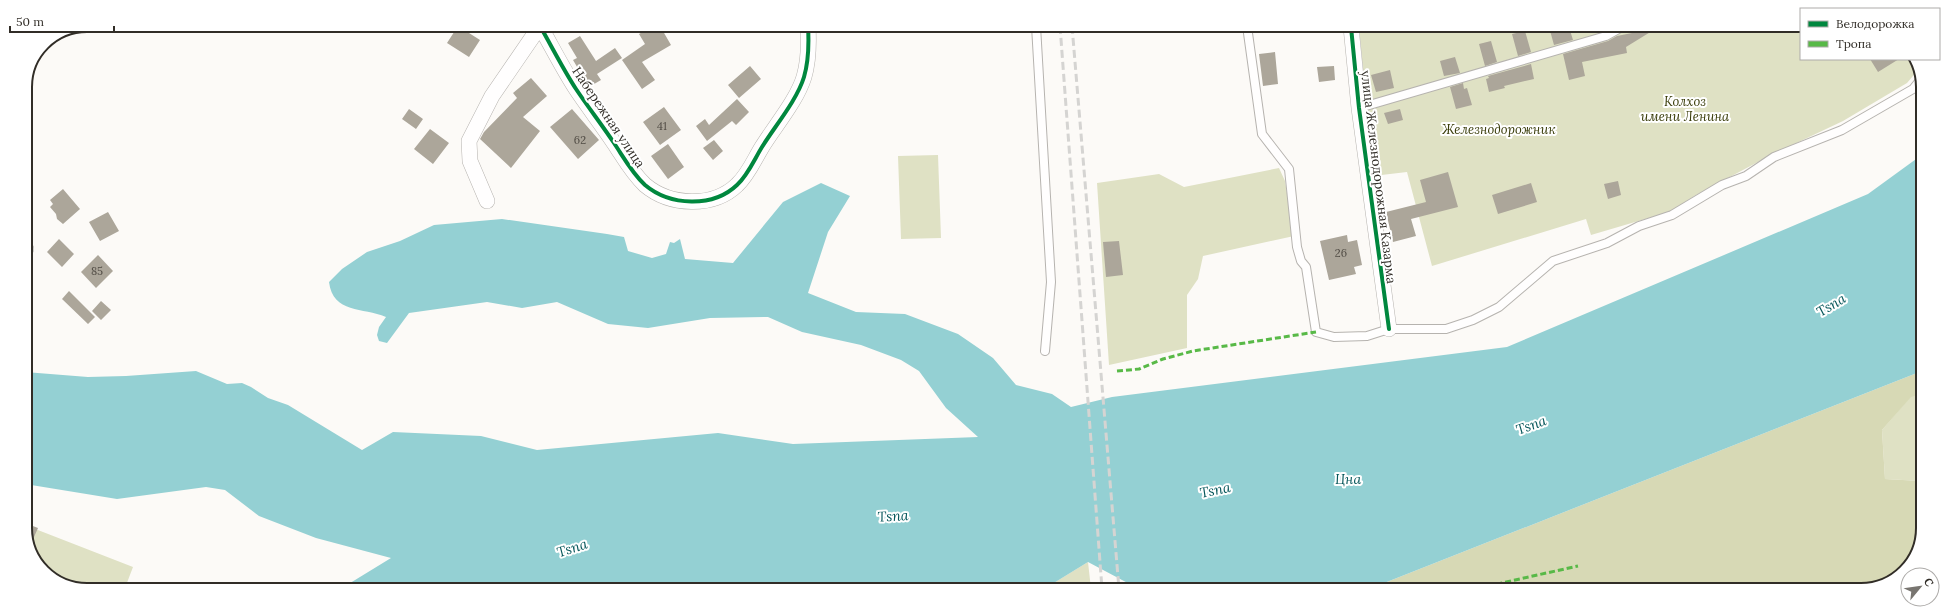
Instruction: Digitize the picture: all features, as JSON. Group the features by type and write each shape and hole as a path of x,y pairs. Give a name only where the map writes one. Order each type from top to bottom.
{"street":[{"path":"487,201 470,161 469,141 492,96 536,32"},
{"name":"Набережная улица","path":"543,32 575,88 633,172 646,185 657,192 682,201 694,202 707,201 720,196 737,186 749,171 796,94 803,78 809,49 808,32"},
{"name":"улица Железнодорожная Казарма","path":"1352,32 1359,108 1389,329"}],"lane":[{"path":"1036,32 1051,282 1045,351"},
{"path":"1248,32 1262,134 1288,169 1297,247 1300,261 1306,267 1316,332 1334,337 1367,336 1389,329 1446,329 1473,320 1499,307 1553,261 1607,243 1639,226 1672,215 1722,185 1746,176 1774,157 1842,130 1913,89 1916,85"},
{"path":"1359,108 1606,36 1613,32"}],"green space":[{"path":"1359,32 1800,32 1800,60 1908,60 1914,74 1907,83 1843,121 1773,154 1696,195 1669,212 1591,235 1586,219 1432,266 1407,172 1373,176"},
{"path":"938,155 941,238 901,239 898,156"},
{"path":"1279,168 1285,181 1294,236 1203,256 1198,279 1187,295 1187,348 1109,365 1097,183 1159,174 1184,187"},
{"path":"1916,373 1916,396 1911,397 1882,430 1885,479 1916,481 1916,535 1907,559 1900,567 1879,580 1861,583 1384,583"},
{"path":"1916,395 1916,481 1885,479 1882,430 1911,396"},
{"path":"32,528 133,567 127,583 80,583 73,581 56,574 43,561 36,549"},
{"path":"1088,562 1090,583 1054,583"}],"water":[{"name":"Цна","path":"1916,159 1916,373 1384,583 1128,583 1088,562 1054,583 350,583 391,558 316,538 259,516 225,490 206,487 117,499 32,485 32,373 88,377 196,371 227,384 242,383 251,387 268,398 288,405 362,450 393,432 481,436 537,450 718,433 793,444 978,437 946,408 919,371 901,360 861,345 802,332 768,317 710,318 648,328 608,324 557,302 522,308 487,302 409,313 387,343 379,341 377,335 379,327 386,317 350,308 336,300 329,282 342,269 367,252 400,241 434,225 502,219 607,234 624,237 628,251 652,258 666,254 670,242 674,243 680,239 685,259 733,263 783,202 821,183 850,196 828,232 808,293 856,312 905,314 958,334 993,358 1016,385 1052,394 1071,407 1112,397 1507,347 1868,194"}],"building":[{"path":"454,32 467,32 480,40 469,57 447,43"},
{"path":"642,32 663,32 671,45 642,62 655,80 642,89 622,60 645,44 639,34"},
{"path":"1525,32 1531,52 1518,56 1512,34"},
{"path":"1550,32 1571,32 1573,40 1554,45"},
{"path":"1637,32 1650,32 1626,47 1627,53 1582,62 1585,76 1569,80 1563,54 1608,41 1617,36"},
{"path":"580,36 596,61 615,48 622,58 597,74 601,80 589,87 573,60 577,58 568,43"},
{"path":"1491,41 1497,62 1485,66 1479,44"},
{"path":"1275,52 1278,84 1263,86 1259,54"},
{"path":"1455,57 1460,73 1444,76 1440,61"},
{"path":"1871,60 1897,60 1878,72"},
{"path":"1531,64 1534,79 1504,86 1505,88 1489,92 1486,79 1489,78 1488,76"},
{"path":"750,66 761,79 739,98 728,85"},
{"path":"1334,66 1335,80 1319,82 1317,67"},
{"path":"1390,70 1394,88 1376,92 1371,75"},
{"path":"531,78 547,96 523,117 540,131 511,168 480,139 484,132 517,98 513,93"},
{"path":"1463,83 1464,89 1467,88 1472,105 1456,109 1450,87"},
{"path":"737,99 749,112 736,125 732,121 707,141 696,126 705,119 709,125"},
{"path":"664,107 681,130 660,145 643,122"},
{"path":"409,109 423,119 416,129 402,119"},
{"path":"572,109 599,140 578,159 550,127"},
{"path":"1400,109 1403,120 1388,124 1384,113"},
{"path":"430,129 449,143 433,164 414,149"},
{"path":"714,140 723,151 713,160 703,148"},
{"path":"668,144 684,167 668,179 651,156"},
{"path":"1448,172 1458,207 1411,219 1416,236 1393,242 1386,212 1426,202 1420,180"},
{"path":"1618,181 1621,195 1608,199 1604,184"},
{"path":"1531,183 1537,202 1498,214 1492,195"},
{"path":"63,189 80,209 63,224 57,219 56,214 50,207 53,204 50,200"},
{"path":"108,212 119,231 100,241 89,222"},
{"path":"1347,235 1348,242 1357,240 1362,265 1354,267 1356,274 1329,280 1320,241"},
{"path":"59,239 74,254 62,267 47,252"},
{"path":"1119,241 1123,275 1106,277 1103,242"},
{"path":"98,255 113,271 96,288 81,272"},
{"path":"69,291 95,317 88,324 62,299"},
{"path":"101,301 111,310 101,320 92,311"},
{"path":"32,526 38,528 33,539"}],"railway":[{"path":"1060,32 1102,583"},
{"path":"1073,32 1118,583"}],"marked path":[{"path":"1117,371 1139,369 1163,359 1193,351 1316,332"},
{"path":"1502,583 1578,566"}],"cycle path":[{"path":"543,32 576,89 636,175 645,185 655,192 667,197 691,202 716,198 737,185 748,172 801,86 806,71 808,58 808,32"},
{"path":"1351,32 1359,108 1389,329"}],"park label":[{"name":"Колхоз имени Ленина","path":"1685,108"},
{"name":"Железнодорожник","path":"1499,129"}],"water label":[{"name":"Tsna","path":"1831,305"},
{"name":"Tsna","path":"1531,425"},
{"name":"Tsna","path":"1215,490"},
{"name":"Tsna","path":"893,516"},
{"name":"Tsna","path":"572,548"}]}
